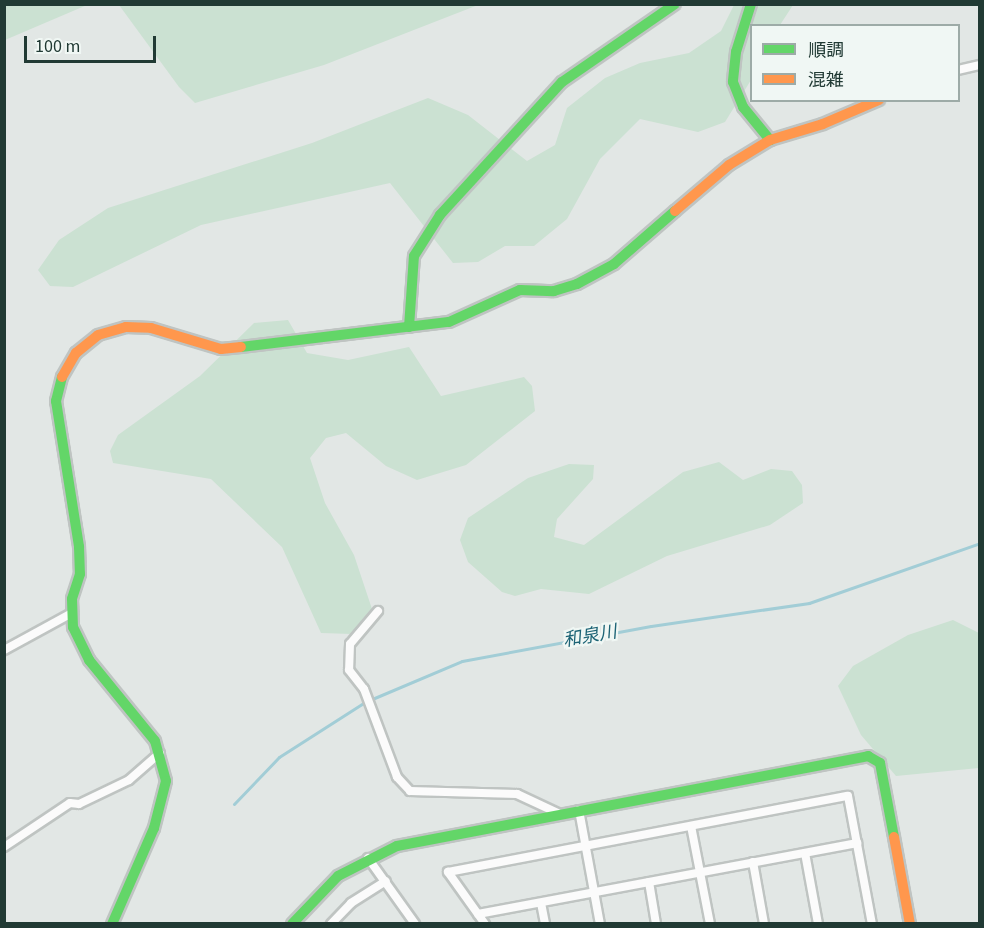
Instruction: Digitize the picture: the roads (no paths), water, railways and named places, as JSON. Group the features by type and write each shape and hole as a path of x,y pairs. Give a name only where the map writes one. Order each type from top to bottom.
{"street":[{"path":"408,327 414,256 440,215 562,82 675,4"},
{"path":"751,4 736,52 733,82 743,107 770,140"},
{"path":"960,70 980,65"},
{"path":"112,924 163,805 166,781 160,753 137,718 89,660 78,642 72,613 80,574 79,547 56,401 66,367 87,342 114,329 151,328 220,349 408,327 449,322 520,290 554,291 577,284 614,264 688,197 729,165 770,140 823,124 874,102"},
{"path":"378,611 350,644 349,670 364,689 397,777 410,791 517,794 560,814"},
{"path":"4,650 72,613"},
{"path":"4,847 70,803 79,804 129,780 160,753"},
{"path":"292,924 324,886 368,858 418,841 873,757 881,768 910,924"},
{"path":"485,924 448,872 848,796 872,924"},
{"path":"579,810 600,924"},
{"path":"692,826 710,924"},
{"path":"478,914 857,843"},
{"path":"805,853 818,924"},
{"path":"368,858 415,924"},
{"path":"753,862 764,924"},
{"path":"333,923 351,903 386,881"},
{"path":"649,882 656,924"},
{"path":"541,903 545,924"}],"waterway":[{"name":"和泉川","path":"234,804 279,757 365,702 462,661 651,626 809,603 980,543"}]}
